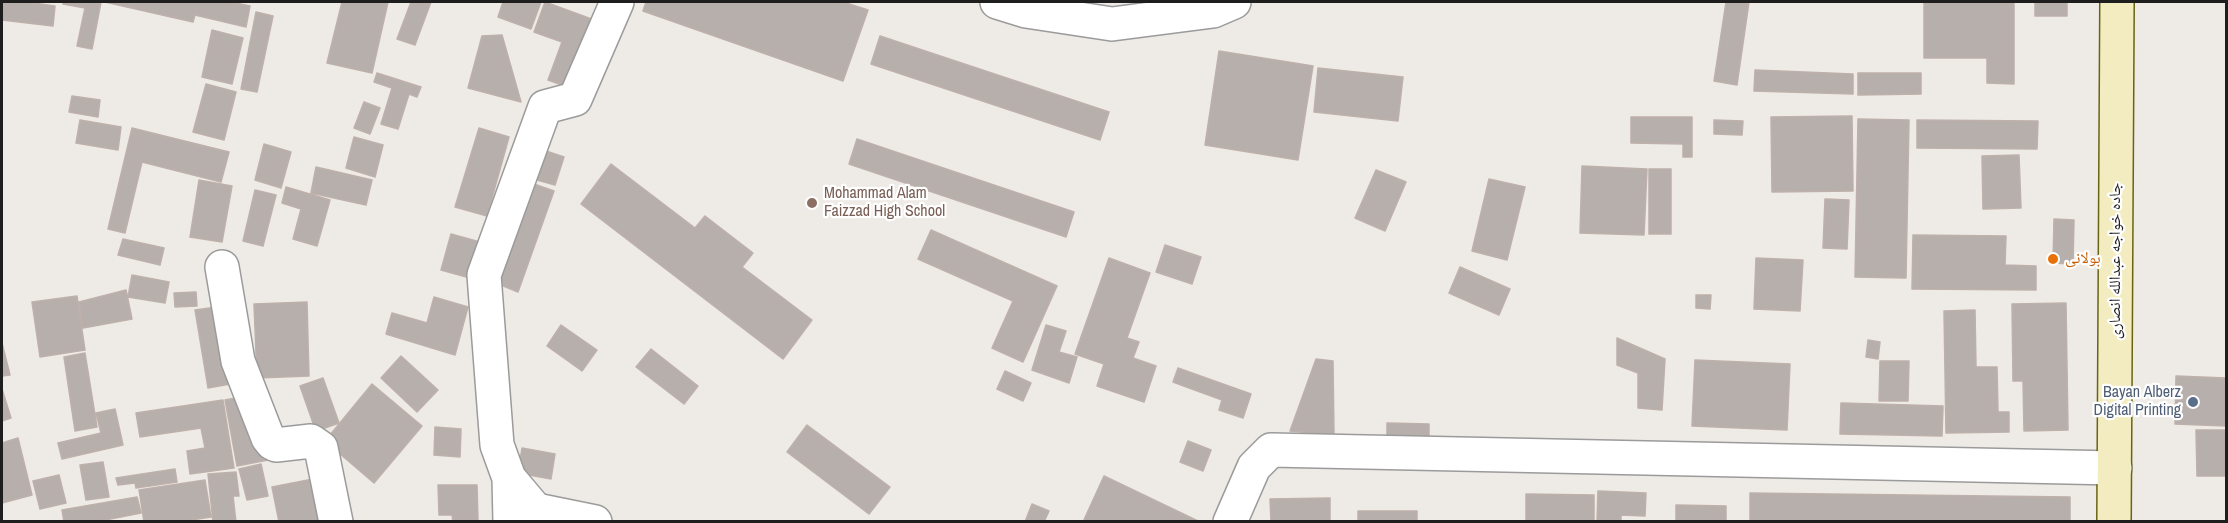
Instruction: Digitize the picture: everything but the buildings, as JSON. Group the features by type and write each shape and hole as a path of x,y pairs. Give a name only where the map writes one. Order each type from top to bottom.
{"main road":[{"name":"جاده خواجه عبدالله انصاری","path":"2115,522 2117,2"}],"street":[{"path":"510,522 509,478 497,445 484,275 545,107 575,99 617,2"},
{"path":"997,2 1026,11 1112,24 1214,10 1234,2"},
{"path":"222,267 238,361 268,438 276,445 311,441 321,448 336,522"},
{"path":"1230,522 1254,468 1271,450 2115,468"},
{"path":"509,478 536,510 595,522"}],"place":[{"name":"Mohammad Alam Faizzad High School","path":"812,203"},
{"name":"بولانی","path":"2053,259"},
{"name":"Bayan Alberz Digital Printing","path":"2193,402"}]}
